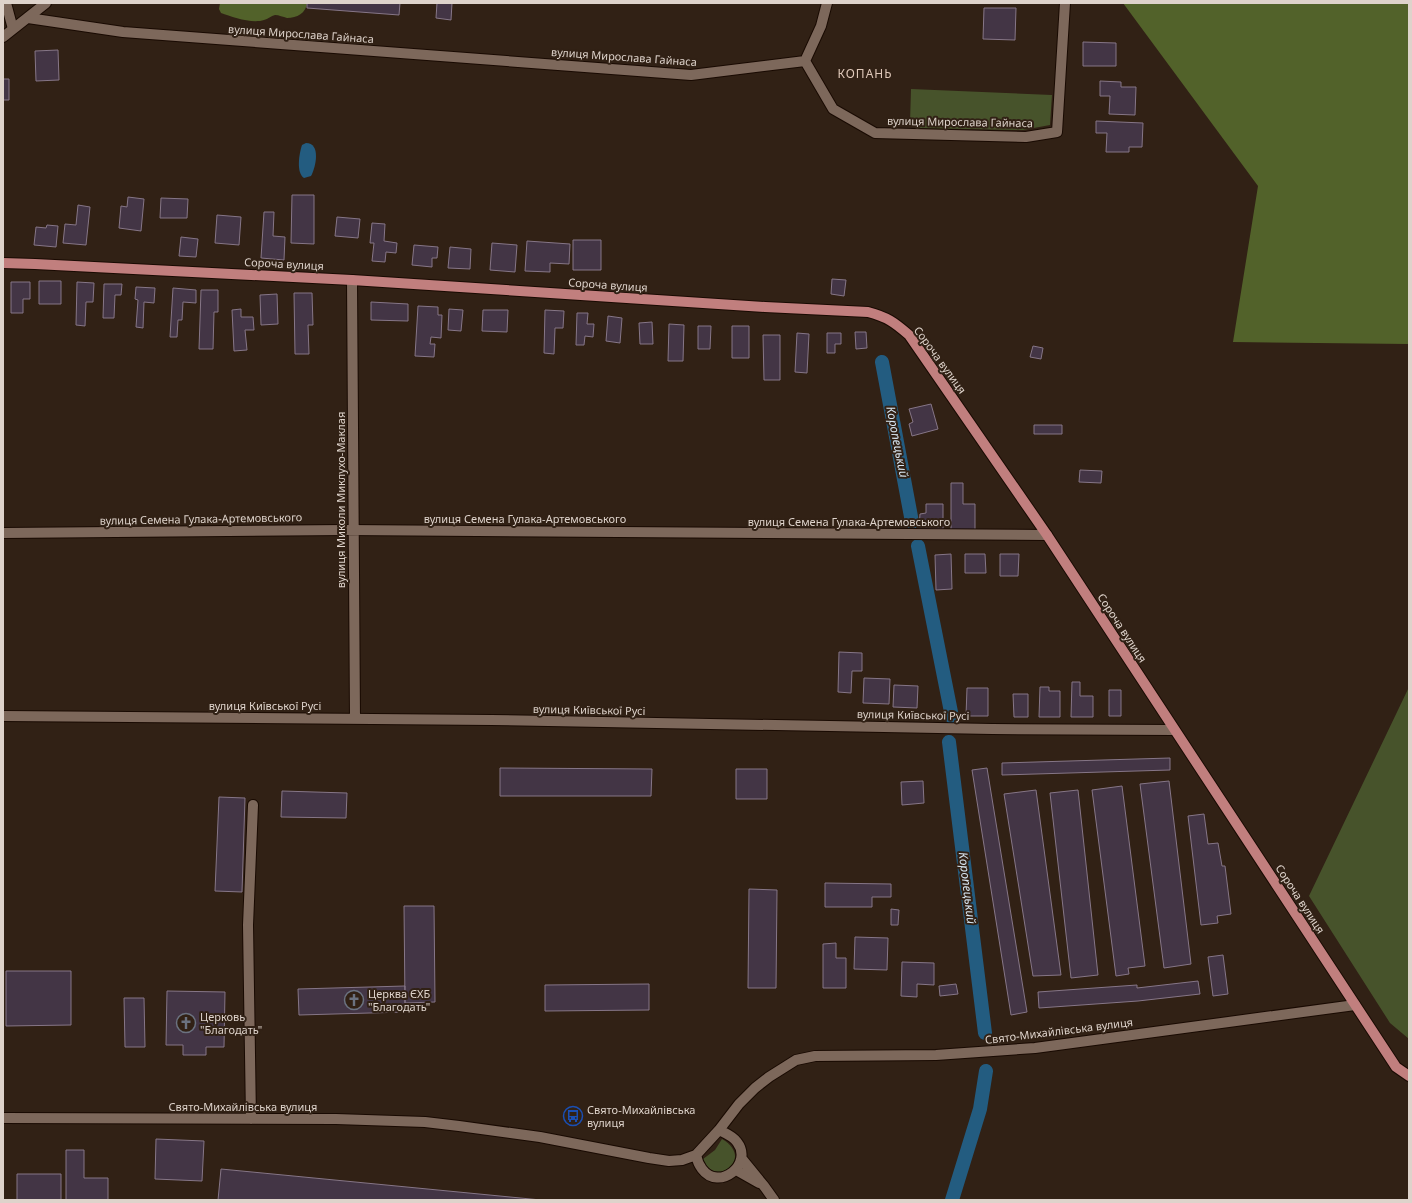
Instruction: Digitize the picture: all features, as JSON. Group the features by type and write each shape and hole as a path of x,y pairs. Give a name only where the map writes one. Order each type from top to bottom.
{"main road":[{"name":"Сороча вулиця","path":"3,263 352,280 765,307 868,312 884,316 897,324 909,335 1047,535 1396,1067 1409,1076"}],"street":[{"path":"6,3 13,29"},
{"path":"3,37 46,3"},
{"path":"805,61 821,26 827,3"},
{"name":"вулиця Мирослава Гайнаса","path":"28,18 123,32 692,75 805,61 833,109 875,133 1026,137 1057,132 1065,3"},
{"name":"вулиця Миколи Миклухо-Маклая","path":"352,280 355,719"},
{"name":"вулиця Семена Гулака-Артемовського","path":"3,533 353,530 1047,535"},
{"name":"вулиця Київської Русі","path":"3,716 355,719 992,729 1174,730"},
{"path":"251,1119 248,925 253,805"},
{"name":"Свято-Михайлівська вулиця","path":"719,1130 739,1104 769,1077 796,1060 815,1056 936,1055 1036,1048 1356,1004"},
{"name":"Свято-Михайлівська вулиця","path":"3,1118 336,1119 425,1122 540,1137 669,1161 682,1160 696,1155"},
{"path":"742,1159 736,1170 725,1177 712,1176 702,1169 696,1155 719,1130 733,1137 740,1147 742,1159 774,1200"},
{"path":"736,1170 764,1186"}],"green space":[{"path":"220,3 307,3 305,10 294,17 287,18 275,15 264,20 254,21 242,20 221,13 219,9"},
{"path":"1123,3 1409,3 1409,344 1233,342 1258,186"},
{"path":"911,89 1052,95 1050,125 1023,130 916,128 910,123"},
{"path":"1409,687 1409,1039 1390,1023 1309,896"},
{"path":"722,1139 731,1147 735,1155 734,1162 729,1168 723,1171 715,1171 708,1168 703,1159 715,1150"}],"water":[{"path":"306,143 311,144 314,147 316,162 311,176 304,178 301,176 299,163 302,145"}],"building":[{"path":"307,3 400,3 399,15 307,8"},
{"path":"437,3 452,3 451,20 436,18"},
{"path":"984,8 1016,8 1015,40 983,39"},
{"path":"1083,42 1116,43 1116,66 1083,66"},
{"path":"58,50 59,80 36,81 35,51"},
{"path":"3,79 9,79 9,100 3,100"},
{"path":"1100,81 1121,82 1121,87 1136,87 1135,115 1109,114 1110,96 1100,96"},
{"path":"1096,121 1143,123 1142,147 1129,147 1129,152 1106,152 1107,133 1096,133"},
{"path":"292,195 314,195 314,244 291,243"},
{"path":"128,197 144,199 141,231 119,228 121,206 127,207"},
{"path":"161,198 188,199 187,218 160,218"},
{"path":"78,205 90,207 86,245 63,243 65,224 76,225"},
{"path":"264,212 274,212 273,236 285,237 284,260 261,258"},
{"path":"217,215 241,217 239,245 215,243"},
{"path":"337,217 360,219 358,238 335,236"},
{"path":"372,223 385,224 384,241 397,243 396,253 386,252 385,262 372,261 374,243 370,243"},
{"path":"47,225 58,226 56,247 34,245 36,227 46,228"},
{"path":"181,237 198,239 196,257 179,256"},
{"path":"573,240 601,240 601,270 573,270"},
{"path":"527,241 570,244 569,264 550,263 550,272 525,271"},
{"path":"492,243 517,245 515,272 490,270"},
{"path":"414,245 438,247 437,258 432,258 432,267 412,265"},
{"path":"450,247 471,249 470,269 448,268"},
{"path":"832,279 846,280 844,296 831,294"},
{"path":"39,281 61,281 61,304 39,304"},
{"path":"11,282 30,282 30,299 23,299 23,313 11,313"},
{"path":"77,282 94,283 93,302 86,302 85,326 76,325"},
{"path":"104,284 122,284 121,295 115,295 114,318 103,318"},
{"path":"136,287 155,288 154,303 144,302 143,328 136,327 138,300 135,299"},
{"path":"173,288 196,290 196,303 183,302 182,320 178,320 177,337 170,337"},
{"path":"201,290 218,290 218,312 214,312 213,349 199,349"},
{"path":"294,293 312,293 313,325 308,325 309,354 295,354"},
{"path":"277,294 278,324 261,325 260,295"},
{"path":"371,302 408,304 408,321 371,320"},
{"path":"418,306 438,307 438,315 442,315 441,338 431,337 430,344 435,344 434,357 415,356"},
{"path":"241,309 241,317 253,317 254,330 245,330 247,350 234,351 232,310"},
{"path":"449,309 463,310 461,331 448,330"},
{"path":"483,310 508,310 507,332 482,331"},
{"path":"545,310 564,311 563,328 555,328 554,354 544,353"},
{"path":"577,313 588,313 587,324 594,324 593,337 585,336 584,345 576,345"},
{"path":"608,316 622,318 620,343 606,341"},
{"path":"652,322 653,344 640,344 639,323"},
{"path":"669,324 684,325 683,361 668,361"},
{"path":"698,326 711,326 710,349 698,349"},
{"path":"732,326 749,326 749,358 732,358"},
{"path":"855,332 866,332 867,348 856,349"},
{"path":"797,333 809,334 807,373 795,372"},
{"path":"827,333 841,333 841,344 835,344 835,353 827,353"},
{"path":"763,335 780,335 780,380 764,380"},
{"path":"1033,346 1043,348 1041,359 1030,357"},
{"path":"931,404 938,429 912,436 909,424 913,422 909,409"},
{"path":"1034,425 1062,425 1062,434 1034,434"},
{"path":"1080,470 1102,471 1101,483 1079,482"},
{"path":"951,483 963,483 963,504 975,504 975,531 951,531"},
{"path":"926,504 943,504 943,529 919,529 920,514 926,513"},
{"path":"951,554 952,589 936,590 935,555"},
{"path":"965,554 985,554 986,573 965,573"},
{"path":"1000,554 1019,554 1018,576 1000,576"},
{"path":"839,652 862,653 862,671 852,671 851,693 838,692"},
{"path":"864,678 890,679 889,704 863,703"},
{"path":"1072,682 1080,682 1080,696 1093,696 1093,717 1071,717"},
{"path":"894,685 918,686 917,708 893,707"},
{"path":"1040,687 1049,687 1049,691 1060,691 1060,717 1039,717"},
{"path":"967,688 988,688 988,716 966,716"},
{"path":"1109,690 1121,690 1121,716 1109,716"},
{"path":"1013,694 1028,694 1028,717 1014,717"},
{"path":"1170,758 1170,770 1002,775 1002,763"},
{"path":"500,768 652,769 651,796 500,796"},
{"path":"987,768 1027,1012 1011,1015 972,770"},
{"path":"736,769 767,769 767,799 736,799"},
{"path":"923,781 924,803 902,805 901,782"},
{"path":"1169,781 1191,964 1164,968 1140,784"},
{"path":"1122,786 1145,966 1128,968 1129,974 1116,976 1092,790"},
{"path":"1036,790 1061,975 1033,976 1004,794"},
{"path":"1078,790 1098,975 1071,978 1050,793"},
{"path":"282,791 347,793 346,818 281,817"},
{"path":"219,797 245,798 242,892 215,891"},
{"path":"1204,814 1208,844 1218,843 1222,866 1225,866 1231,914 1217,916 1218,923 1201,925 1188,816"},
{"path":"825,883 891,884 891,897 872,897 872,907 825,907"},
{"path":"749,889 777,890 776,988 748,988"},
{"path":"404,906 434,906 435,1002 405,1003"},
{"path":"891,909 899,910 898,925 891,925"},
{"path":"855,937 888,938 887,970 854,969"},
{"path":"836,943 836,958 846,958 846,988 823,988 823,944"},
{"path":"1223,955 1228,994 1213,996 1208,957"},
{"path":"902,962 934,963 934,985 917,984 917,997 901,996"},
{"path":"6,971 71,971 71,1025 6,1026"},
{"path":"1198,981 1200,994 1138,1001 1039,1008 1038,992 1137,985 1137,988"},
{"path":"649,984 649,1010 545,1011 545,985"},
{"path":"956,984 958,994 940,996 939,986"},
{"path":"405,986 405,1012 299,1015 298,989"},
{"path":"167,991 225,992 224,1047 206,1047 206,1055 183,1055 183,1045 166,1045"},
{"path":"124,998 144,998 145,1047 125,1047"},
{"path":"569,1111 580,1114 578,1122 567,1119"},
{"path":"156,1139 204,1141 202,1181 155,1179"},
{"path":"66,1150 84,1150 84,1178 108,1178 108,1200 66,1200"},
{"path":"221,1169 541,1200 218,1200"},
{"path":"17,1174 61,1174 61,1200 17,1200"}],"waterway":[{"name":"Коропецький","path":"882,362 912,522"},
{"name":"Коропецький","path":"918,546 952,717"},
{"name":"Коропецький","path":"949,742 985,1033"},
{"name":"Коропецький","path":"952,1200 980,1109 986,1071"}],"place":[{"name":"Церква ЄХБ \"Благодать\"","path":"354,1000"},
{"name":"Церковь \"Благодать\"","path":"186,1023"},
{"name":"Свято-Михайлівська вулиця","path":"573,1116"}],"district":[{"name":"КОПАНЬ","path":"865,74"}]}
